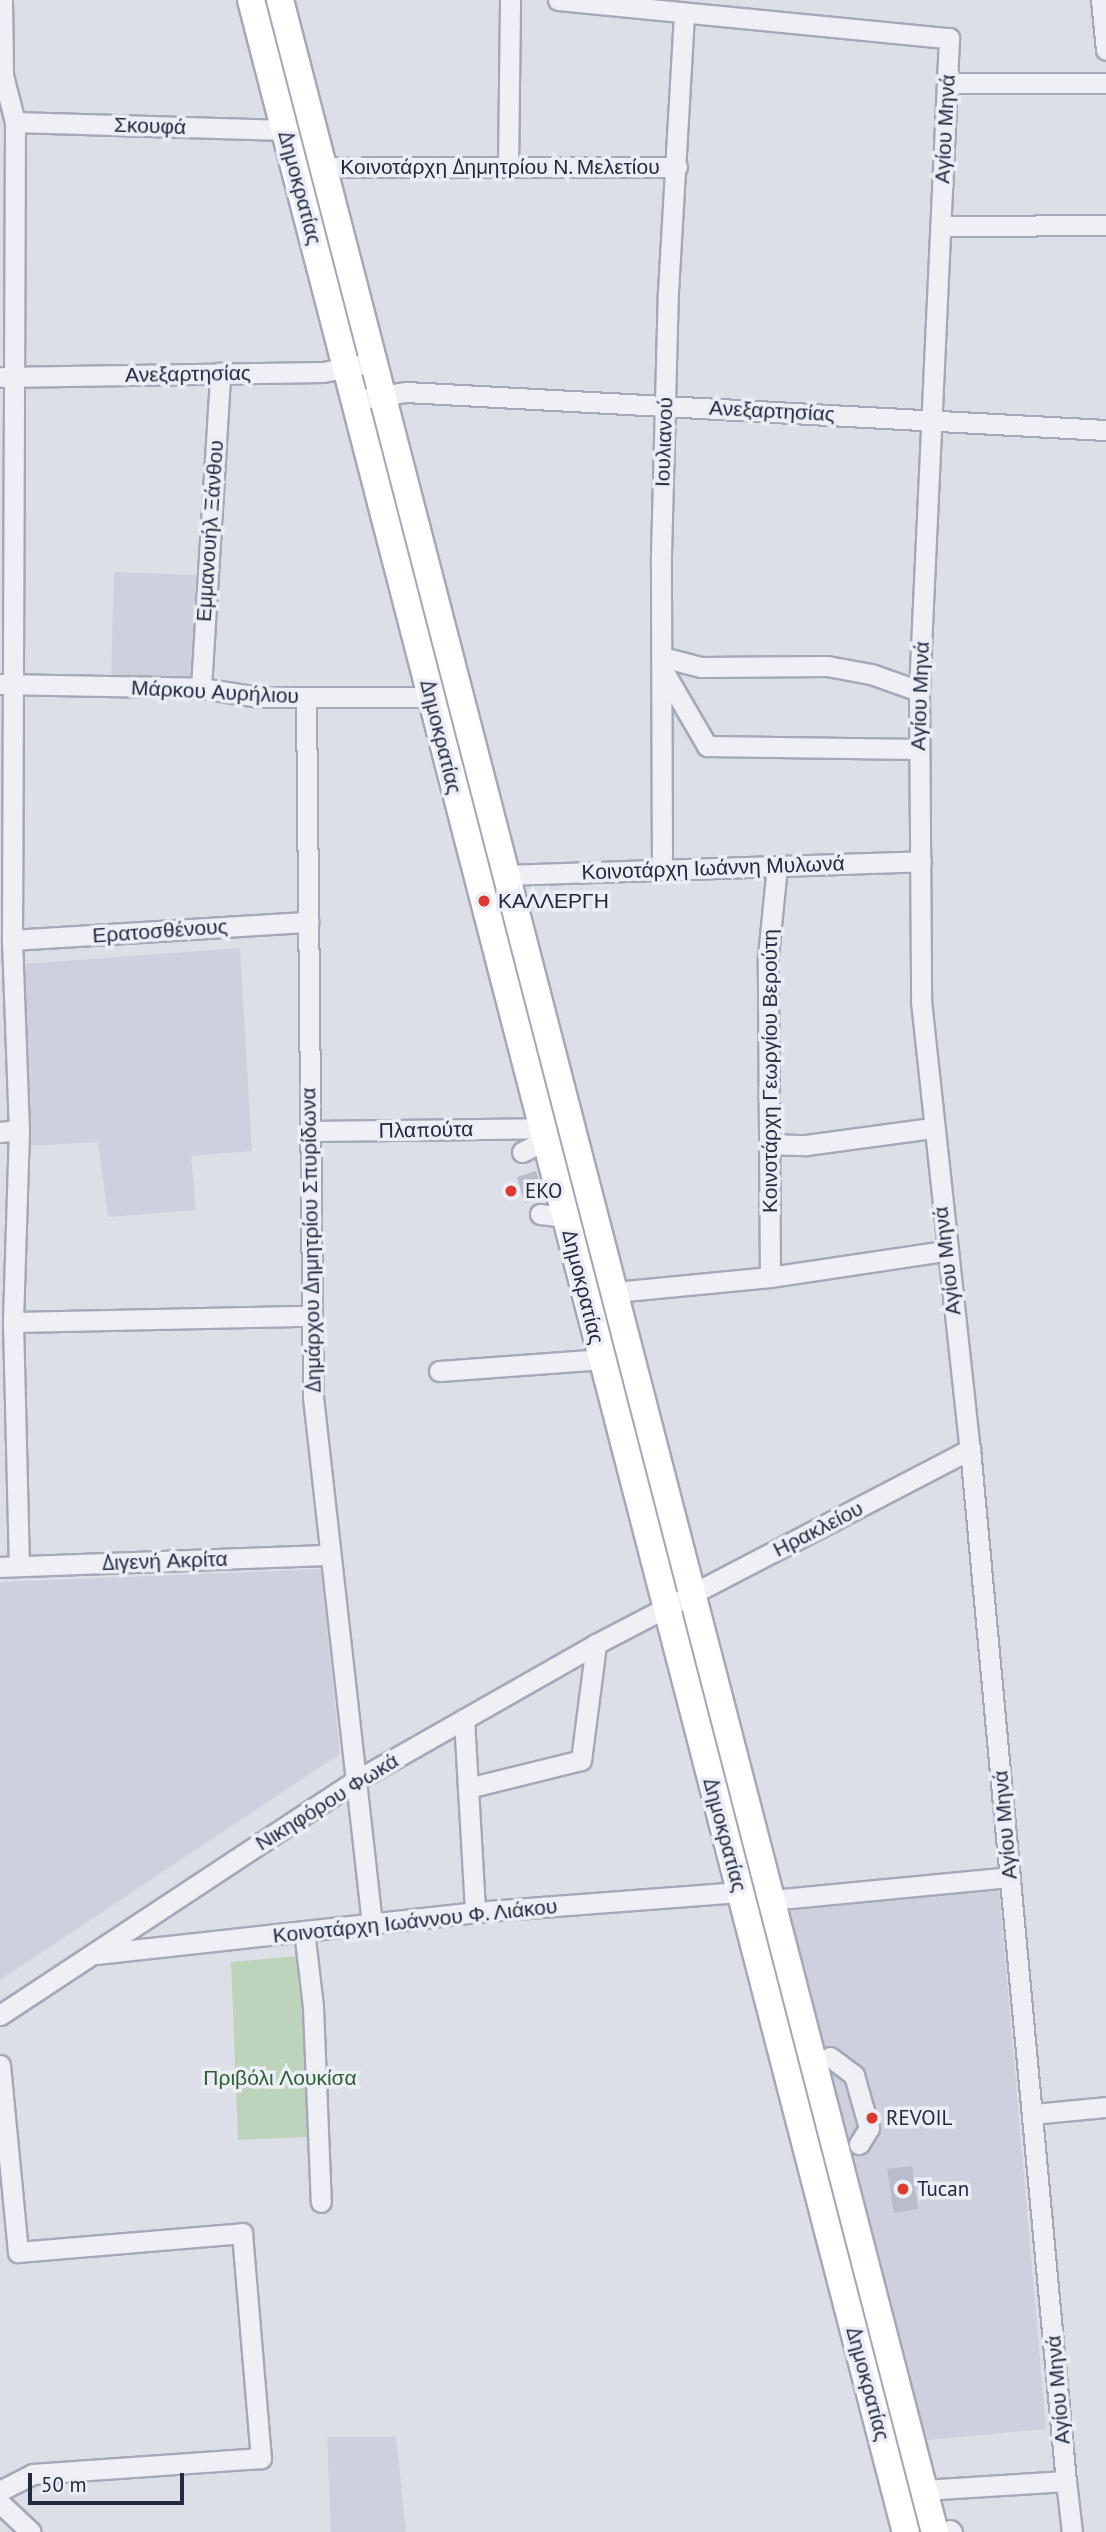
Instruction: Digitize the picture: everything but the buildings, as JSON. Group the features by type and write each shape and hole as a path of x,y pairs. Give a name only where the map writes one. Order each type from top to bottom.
{"main road":[{"name":"Δημοκρατίας","path":"251,0 431,696 553,1216 601,1359 906,2532"},
{"name":"Δημοκρατίας","path":"280,0 923,2490 945,2532"},
{"path":"873,2404 899,2397"}],"street":[{"path":"2,0 2,75 15,122 6,377 6,685 12,940 9,1131 13,1322 9,1567"},
{"path":"508,167 510,0"},
{"path":"558,0 684,14"},
{"path":"1101,0 1106,50"},
{"name":"Αγίου Μηνά","path":"684,14 949,38 919,691 921,1001 945,1251 970,1449 1072,2532"},
{"name":"Ιουλιανού","path":"662,870 665,405 684,14"},
{"path":"947,83 1106,83"},
{"name":"Σκουφά","path":"15,122 285,130"},
{"name":"Κοινοτάρχη Δημητρίου Ν. Μελετίου","path":"324,167 677,167"},
{"path":"941,226 1106,225"},
{"name":"Ανεξαρτησίας","path":"6,377 347,369 374,362"},
{"name":"Εμμανουήλ Ξάνθου","path":"201,688 220,373"},
{"name":"Ανεξαρτησίας","path":"355,400 382,394 665,405 1106,430"},
{"path":"663,664 701,667 827,666 871,674 919,691"},
{"path":"663,664 707,746 918,748"},
{"name":"Μάρκου Αυρήλιου","path":"6,685 201,688 259,697 431,696"},
{"name":"Δημάρχου Δημητρίου Σπυρίδωνα","path":"306,697 313,1398 372,1924"},
{"name":"Κοινοτάρχη Ιωάννη Μυλωνά","path":"506,875 921,861"},
{"name":"Κοινοτάρχη Γεωργίου Βερούτη","path":"770,1276 768,956 776,866"},
{"name":"Ερατοσθένους","path":"12,940 308,922"},
{"path":"769,1144 806,1145 932,1128"},
{"name":"Πλαπούτα","path":"310,1131 537,1140"},
{"path":"615,1292 770,1276 945,1251"},
{"path":"13,1322 311,1317"},
{"path":"439,1371 601,1359"},
{"name":"Ηρακλείου","path":"666,1609 970,1449"},
{"name":"Διγενή Ακρίτα","path":"9,1567 330,1555"},
{"name":"Νικηφόρου Φωκά","path":"0,2015 355,1781 596,1644 666,1609"},
{"path":"468,1788 581,1760 596,1644"},
{"path":"464,1719 475,1912"},
{"path":"771,1900 1010,1877"},
{"name":"Κοινοτάρχη Ιωάννου Φ. Λιάκου","path":"91,1955 475,1912 740,1892"},
{"path":"304,1931 313,2007 321,2202"},
{"path":"831,2057 854,2075 869,2128 859,2144"},
{"path":"0,2065 18,2252 242,2233 261,2458 33,2474 0,2491"},
{"path":"1033,2114 1106,2107"},
{"path":"923,2490 1066,2481"},
{"path":"0,2503 31,2532"}],"shaded area":[{"path":"114,572 196,575 192,682 111,680"},
{"path":"240,948 252,1151 191,1156 196,1210 108,1217 98,1142 29,1146 23,964"},
{"path":"321,1569 340,1754 0,1980 0,1582"},
{"path":"999,1889 1046,2429 917,2441 781,1908"},
{"path":"327,2437 396,2437 406,2532 331,2532"}],"green space":[{"name":"Πριβόλι Λουκίσα","path":"320,1954 326,2136 238,2140 231,1962"}],"place":[{"name":"ΚΑΛΛΕΡΓΗ","path":"484,901"},
{"name":"EKO","path":"511,1191"},
{"name":"REVOIL","path":"872,2118"},
{"name":"Tucan","path":"903,2189"}]}
